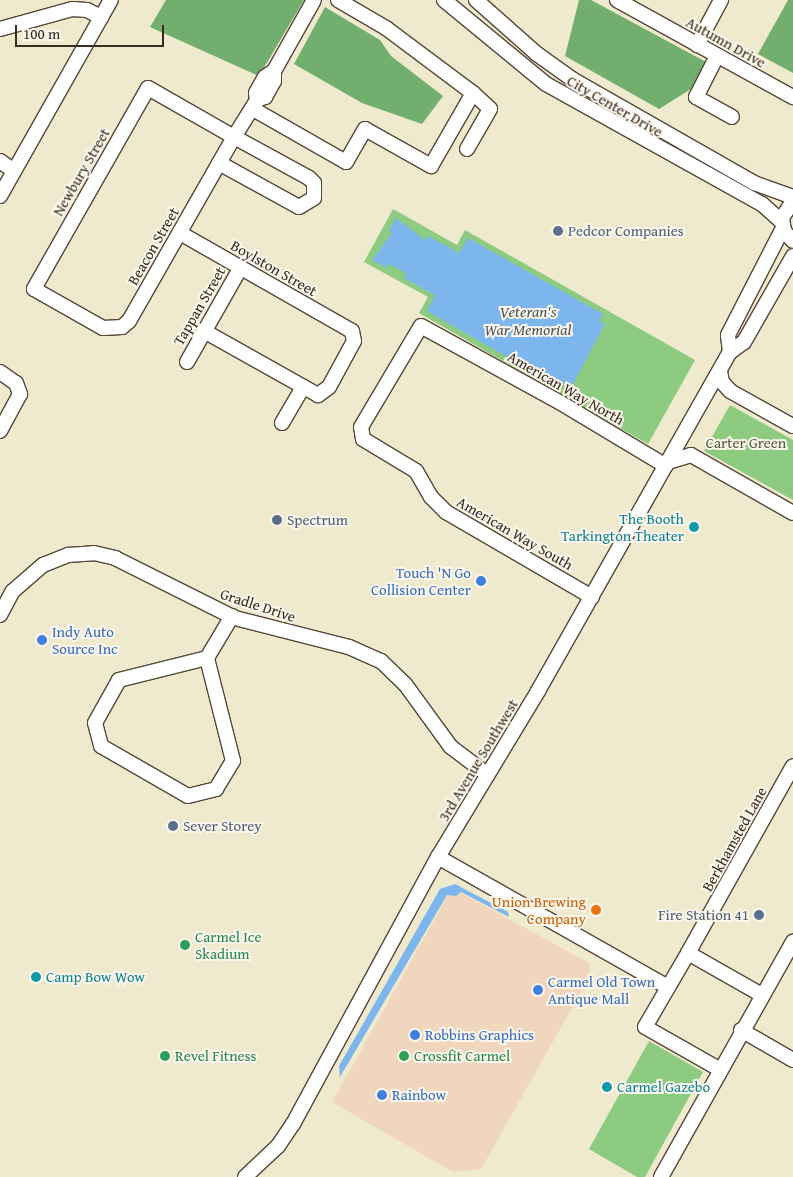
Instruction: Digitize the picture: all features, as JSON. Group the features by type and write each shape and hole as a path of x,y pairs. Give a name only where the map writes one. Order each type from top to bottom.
{"street":[{"path":"0,196 111,0"},
{"name":"Beacon Street","path":"103,328 122,327 129,321 234,137 255,105 265,97 274,81 274,71 314,0"},
{"path":"338,0 386,28 473,93 490,109 467,149"},
{"name":"City Center Drive","path":"444,0 552,88 762,204 783,225 793,241"},
{"name":"City Center Drive","path":"476,0 537,54 572,79 754,183 793,197"},
{"name":"Autumn Drive","path":"617,0 793,97"},
{"path":"697,44 721,0"},
{"path":"0,29 72,9 87,10 101,17"},
{"path":"717,56 696,97 732,117"},
{"name":"Newbury Street","path":"103,328 34,289 148,88 234,137"},
{"path":"255,105 346,162 365,129 431,166 473,93"},
{"path":"220,163 300,207 314,198 314,183 309,178 234,137"},
{"path":"0,161 14,171"},
{"name":"3rd Avenue Southwest","path":"730,352 728,335 783,225 784,212 793,201"},
{"name":"Boylston Street","path":"180,233 352,331 354,341 329,387 318,395 303,387"},
{"name":"3rd Avenue Southwest","path":"245,1177 278,1146 293,1124 438,857 592,597 730,352 744,342 793,256"},
{"name":"Tappan Street","path":"188,362 240,268"},
{"name":"American Way North","path":"360,436 361,427 421,326 667,464"},
{"path":"204,331 303,387 282,423"},
{"path":"720,371 722,382 730,391 793,426"},
{"path":"0,372 16,383 20,394 0,431"},
{"name":"American Way South","path":"360,436 414,469 431,497 453,517 592,597"},
{"path":"667,464 691,455 793,513"},
{"name":"Gradle Drive","path":"0,615 13,591 32,571 68,555 94,554 122,561 232,616 267,628 349,647 381,661 405,684 451,747 488,775"},
{"path":"207,658 233,753 233,760 216,789 188,796 101,746 95,723 119,680 207,658 232,616"},
{"name":"Berkhamsted Lane","path":"719,1070 645,1027 793,766"},
{"path":"438,857 668,987"},
{"path":"661,1177 741,1030 793,942"},
{"path":"688,953 762,995"},
{"path":"741,1030 793,1060"}],"shaded area":[{"path":"452,888 589,963 590,976 481,1169 453,1172 332,1102"}],"green space":[{"path":"166,0 304,0 259,76 150,27"},
{"path":"579,0 591,0 706,62 691,89 659,109 565,56"},
{"path":"788,0 793,0 793,73 758,54"},
{"path":"325,7 380,40 391,56 443,96 422,124 362,103 294,64"},
{"path":"393,209 457,245 465,230 695,360 648,444 419,313 428,297 364,262"},
{"name":"Carter Green","path":"730,405 793,440 793,500 704,451"},
{"path":"649,1041 703,1072 645,1177 637,1177 589,1149"}],"water":[{"name":"Veteran's War Memorial","path":"396,218 425,240 428,236 459,253 468,238 603,314 599,321 605,324 572,386 565,382 561,388 427,311 435,295 404,278 406,273 389,264 386,268 372,260 392,233 389,231"},
{"path":"455,884 508,912 509,917 461,892 456,896 447,895 340,1077 339,1066 440,889"}],"place":[{"name":"Pedcor Companies","path":"558,231"},
{"name":"Spectrum","path":"277,520"},
{"name":"The Booth Tarkington Theater","path":"694,527"},
{"name":"Touch 'N Go Collision Center","path":"481,581"},
{"name":"Indy Auto Source Inc","path":"42,640"},
{"name":"Sever Storey","path":"173,826"},
{"name":"Union Brewing Company","path":"596,910"},
{"name":"Fire Station 41","path":"759,915"},
{"name":"Carmel Ice Skadium","path":"185,945"},
{"name":"Camp Bow Wow","path":"36,977"},
{"name":"Carmel Old Town Antique Mall","path":"538,990"},
{"name":"Robbins Graphics","path":"415,1035"},
{"name":"Revel Fitness","path":"165,1056"},
{"name":"Crossfit Carmel","path":"404,1056"},
{"name":"Carmel Gazebo","path":"607,1087"},
{"name":"Rainbow","path":"382,1095"}]}
